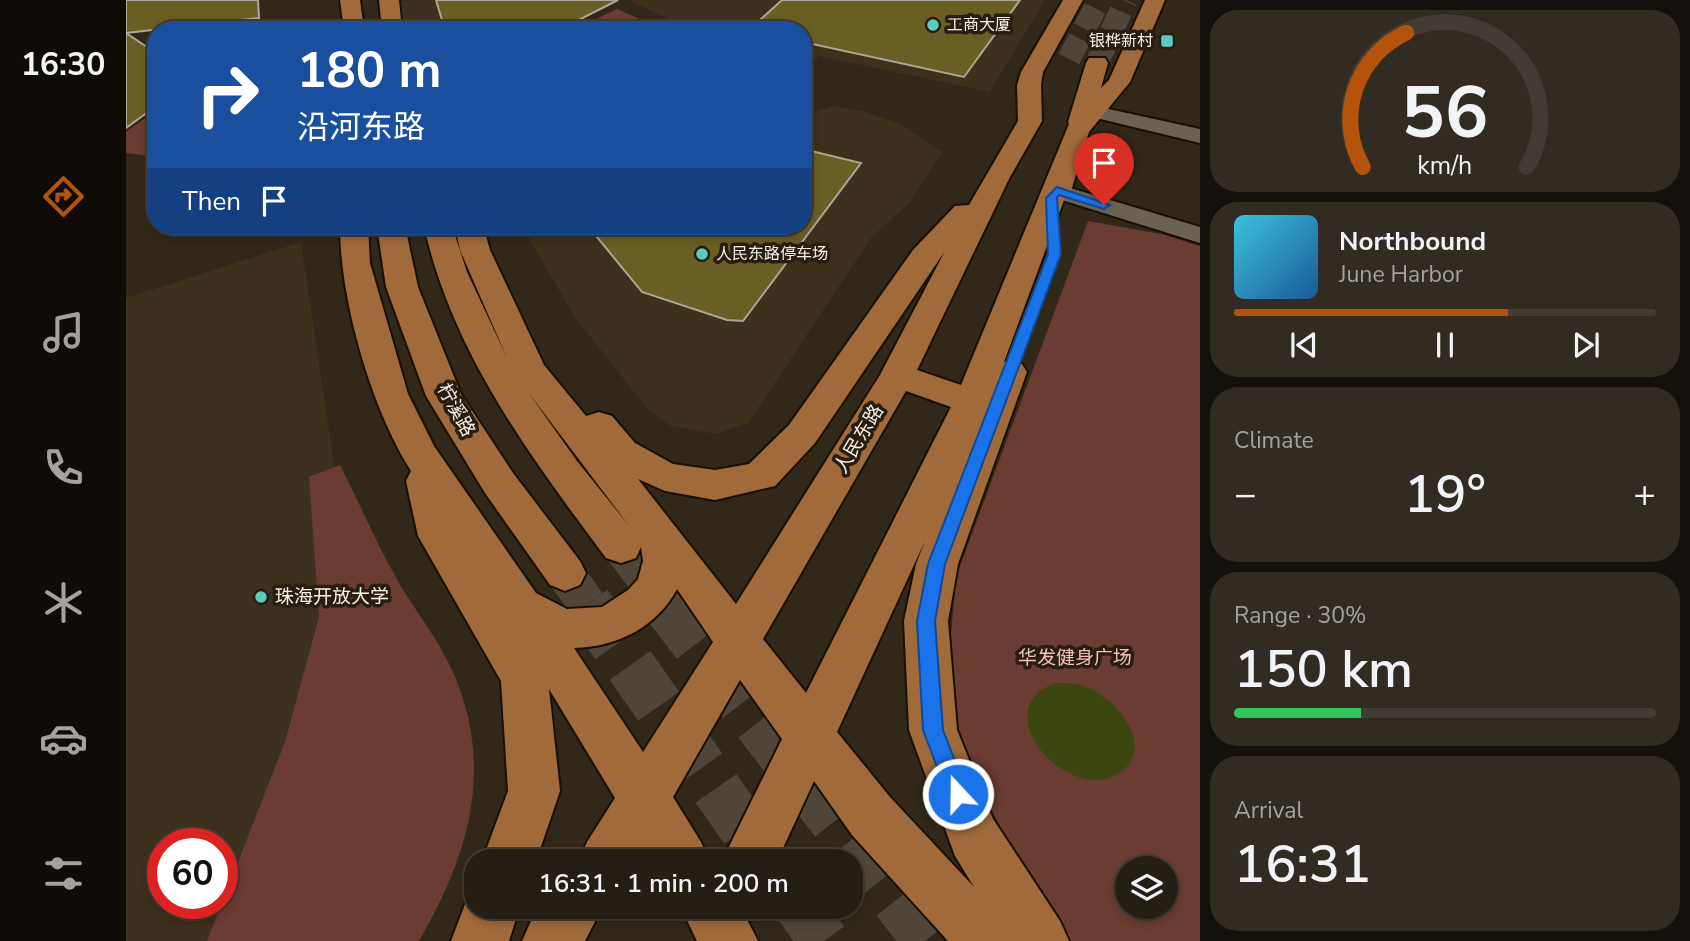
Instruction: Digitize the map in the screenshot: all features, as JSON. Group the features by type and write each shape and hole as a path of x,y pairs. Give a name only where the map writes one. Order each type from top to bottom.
{"main road":[{"path":"350,0 353,21"},
{"path":"389,0 391,21"},
{"path":"1030,121 1029,85 1032,72 1073,0"},
{"path":"1077,131 1119,82 1128,67 1155,0"},
{"path":"755,849 972,401 1054,194 1077,131 1097,63"},
{"name":"人民东路","path":"613,849 897,376 997,177 1049,90"},
{"path":"472,238 567,384 622,453 665,478 715,485 761,476 802,434 924,256 997,177"},
{"path":"1040,941 974,837 933,730 926,621 937,564 1054,254 1054,194"},
{"path":"354,235 355,263 390,394 418,452 644,795 675,849"},
{"name":"柠溪路","path":"393,235 402,287 444,396 499,482 565,573"},
{"path":"441,235 458,293 495,368 539,442 739,643 871,816 986,941"},
{"path":"472,238 529,370 639,540 665,556 662,575 645,601 625,616 603,625 573,629 541,619 520,607"},
{"path":"897,376 972,401"},
{"path":"418,452 439,536 524,678 534,791 513,849"},
{"path":"480,941 488,919"},
{"path":"551,941 566,919"}],"street":[{"path":"1095,111 1200,136"},
{"path":"1054,194 1200,235"}],"shaded area":[{"path":"441,0 472,21 395,21 394,2"},
{"path":"628,0 1045,0 990,92 819,56 812,64 812,21 674,21"},
{"path":"835,106 861,111 901,124 942,152 909,203 871,238 748,423 715,434 671,426 649,411 574,316 527,235 812,235 812,112"},
{"name":"珠海开放大学","path":"301,242 334,465 458,729 399,941 126,941 126,298"},
{"path":"1056,683 1076,684 1098,693 1109,701 1128,723 1135,748 1131,760 1122,771 1101,779 1080,777 1059,767 1042,751 1030,733 1028,713 1035,696"}],"green space":[{"path":"617,9 644,21 602,21 596,19"},
{"path":"147,117 147,156 126,153 126,132"},
{"name":"华发健身广场","path":"1088,221 1161,234 1200,246 1200,941 1070,941 1047,913 958,748 948,668 956,577"},
{"path":"340,465 395,576 447,659 466,708 474,777 470,810 463,843 451,876 419,941 207,941 216,919 238,919 238,862 285,742 319,617 309,477"}],"building":[{"path":"126,0 258,0 259,18 232,21 147,21 147,31 126,33"},
{"path":"436,0 618,0 577,21 442,21"},
{"name":"工商大厦","path":"782,0 1020,0 964,77 812,44 812,21 759,21"},
{"path":"126,33 147,47 147,113 126,128"},
{"name":"人民东路停车场","path":"812,151 861,163 812,229"},
{"name":"人民东路停车场","path":"595,235 807,235 743,321 727,320 642,292"}],"tunnel":[{"path":"1097,63 1126,0"},
{"path":"1069,59 1095,8"},
{"path":"621,546 667,606"},
{"path":"565,573 588,606"},
{"path":"587,604 759,849"},
{"path":"666,604 928,941"},
{"path":"808,919 824,941"}],"place":[{"name":"工商大厦","path":"933,25"},
{"name":"银桦新村","path":"1167,41"},
{"name":"人民东路停车场","path":"702,254"},
{"name":"珠海开放大学","path":"261,597"}],"route":[{"path":"958,794 933,730 926,621 937,564 1054,254 1051,198 1057,191 1104,205"}]}
